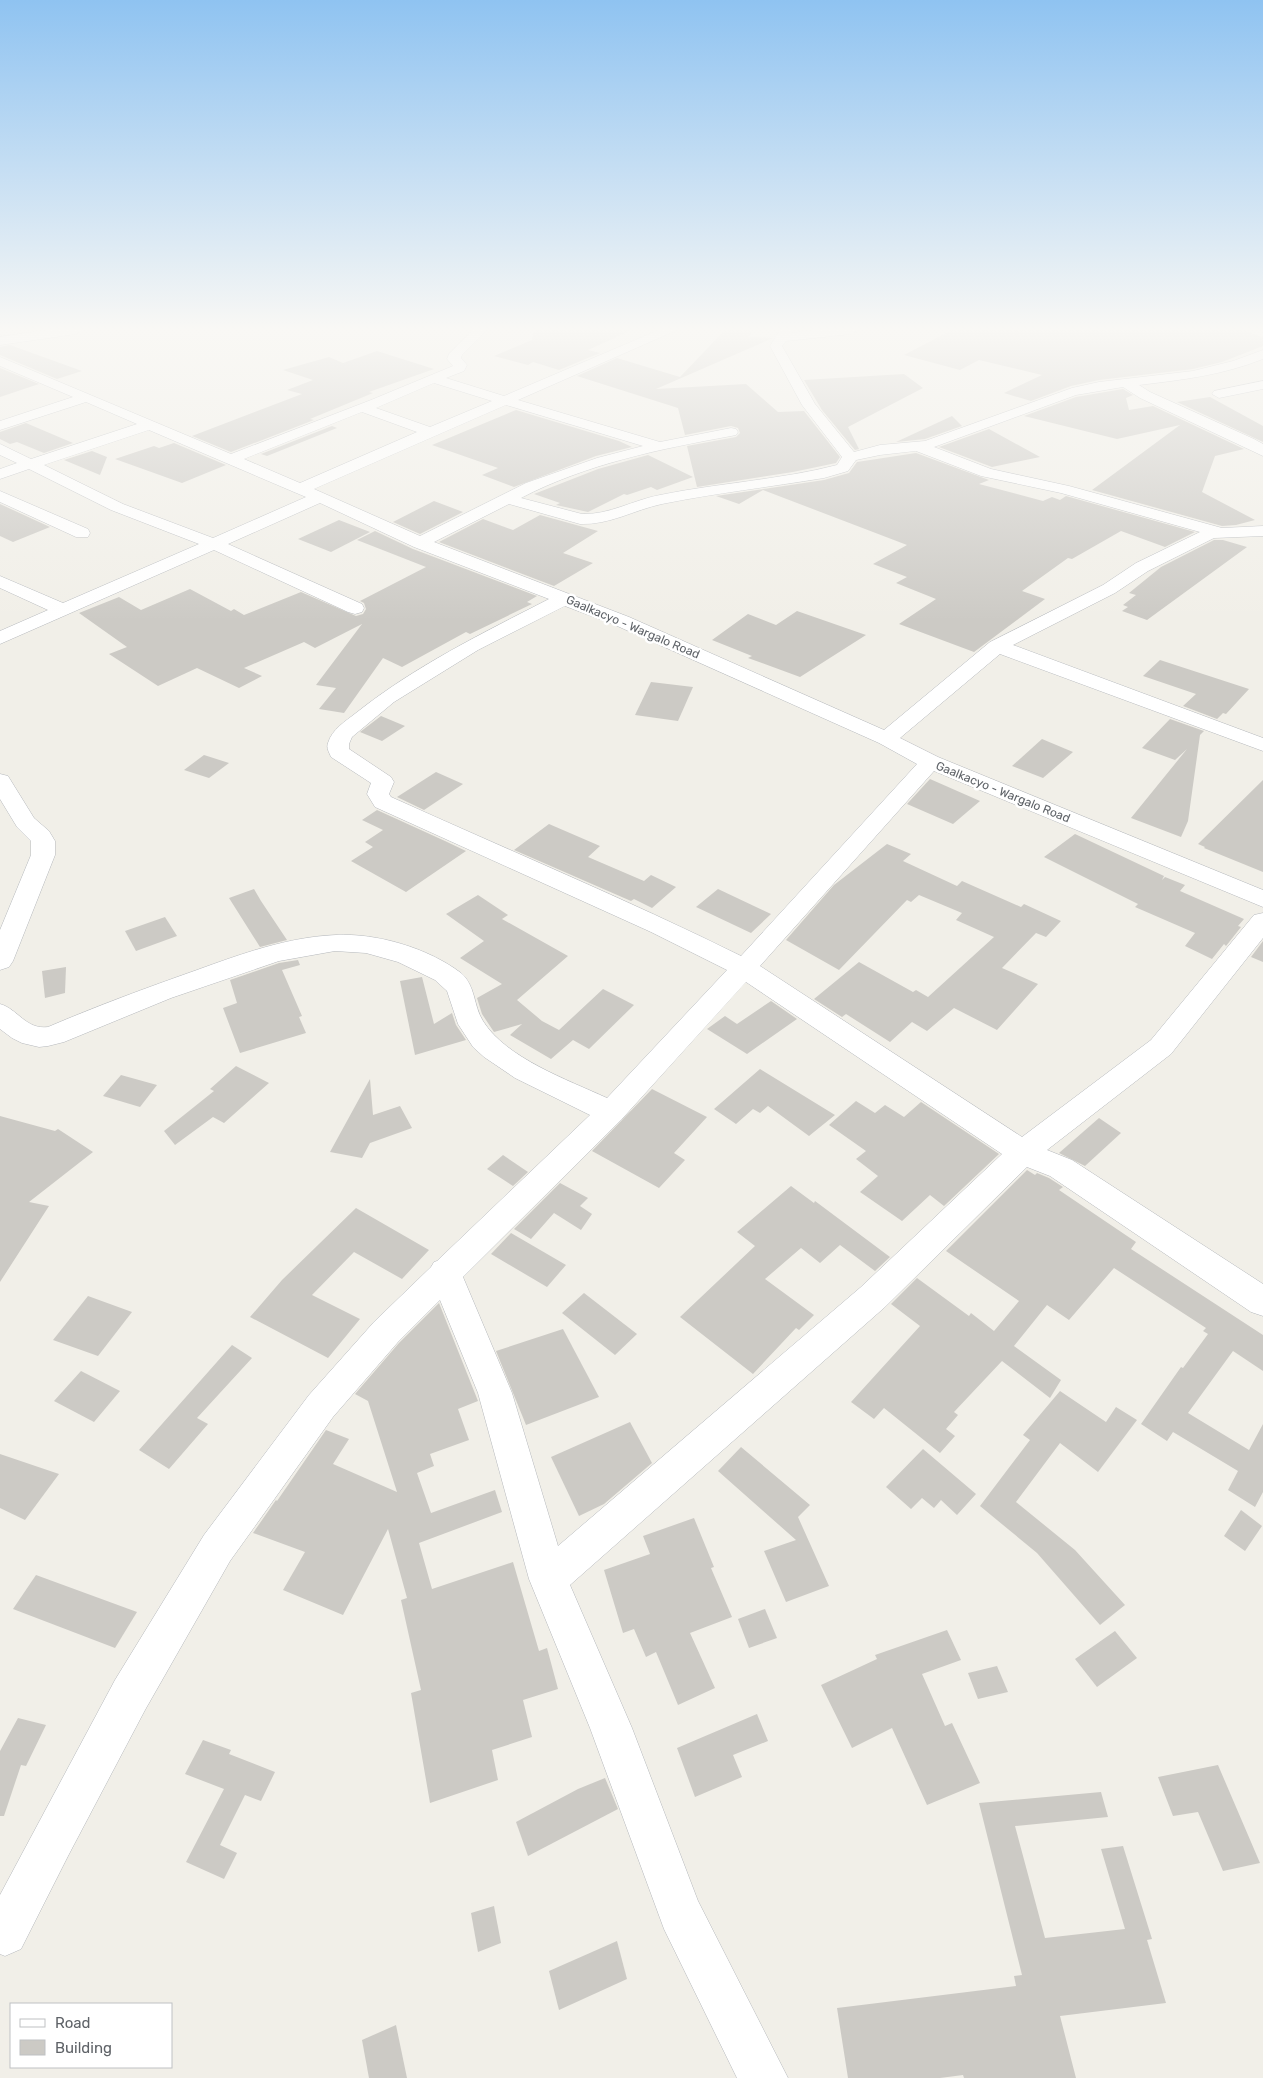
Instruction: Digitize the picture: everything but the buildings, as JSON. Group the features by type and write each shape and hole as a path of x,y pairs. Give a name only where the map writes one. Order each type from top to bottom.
{"street":[{"path":"0,474 143,427"},
{"name":"Gaalkacyo - Wargalo Road","path":"154,427 320,497 420,543 566,598 632,626 886,739 930,762 1263,898"},
{"path":"231,459 313,427"},
{"path":"415,427 432,433"},
{"path":"300,490 334,473 445,427"},
{"path":"595,427 662,447"},
{"path":"826,427 850,457"},
{"path":"508,499 571,516 578,520 600,520 659,500 824,473 843,468 850,457 880,450 926,445 976,427"},
{"path":"1216,427 1249,442 1263,451"},
{"path":"420,543 564,473 602,461 690,439 731,432"},
{"path":"917,446 987,473 1063,489 1219,532"},
{"path":"0,449 117,507 214,544 355,608"},
{"path":"0,496 82,533"},
{"path":"1,637 149,574 320,497"},
{"path":"886,739 997,646 1108,589 1142,567 1212,533 1263,532"},
{"path":"0,581 62,610"},
{"path":"566,598 471,646 386,698 343,734 338,744 339,752 380,779 382,782 378,794 383,802 660,926 744,968 1023,1153 1061,1168 1263,1302"},
{"path":"997,646 1263,745"},
{"path":"5,1933 130,1695 217,1548 321,1406 386,1332 445,1272 611,1112 930,762"},
{"path":"0,781 25,822 41,836 43,855 0,961"},
{"path":"548,1580 873,1297 1023,1153 1161,1047 1263,921"},
{"path":"0,1012 9,1022 24,1032 37,1037 54,1035 148,997 279,952 333,944 357,943 407,956 444,974 455,982 470,1022 490,1048 534,1075 611,1112"},
{"path":"445,1272 495,1393 548,1580 611,1728 680,1912 763,2078"}]}
